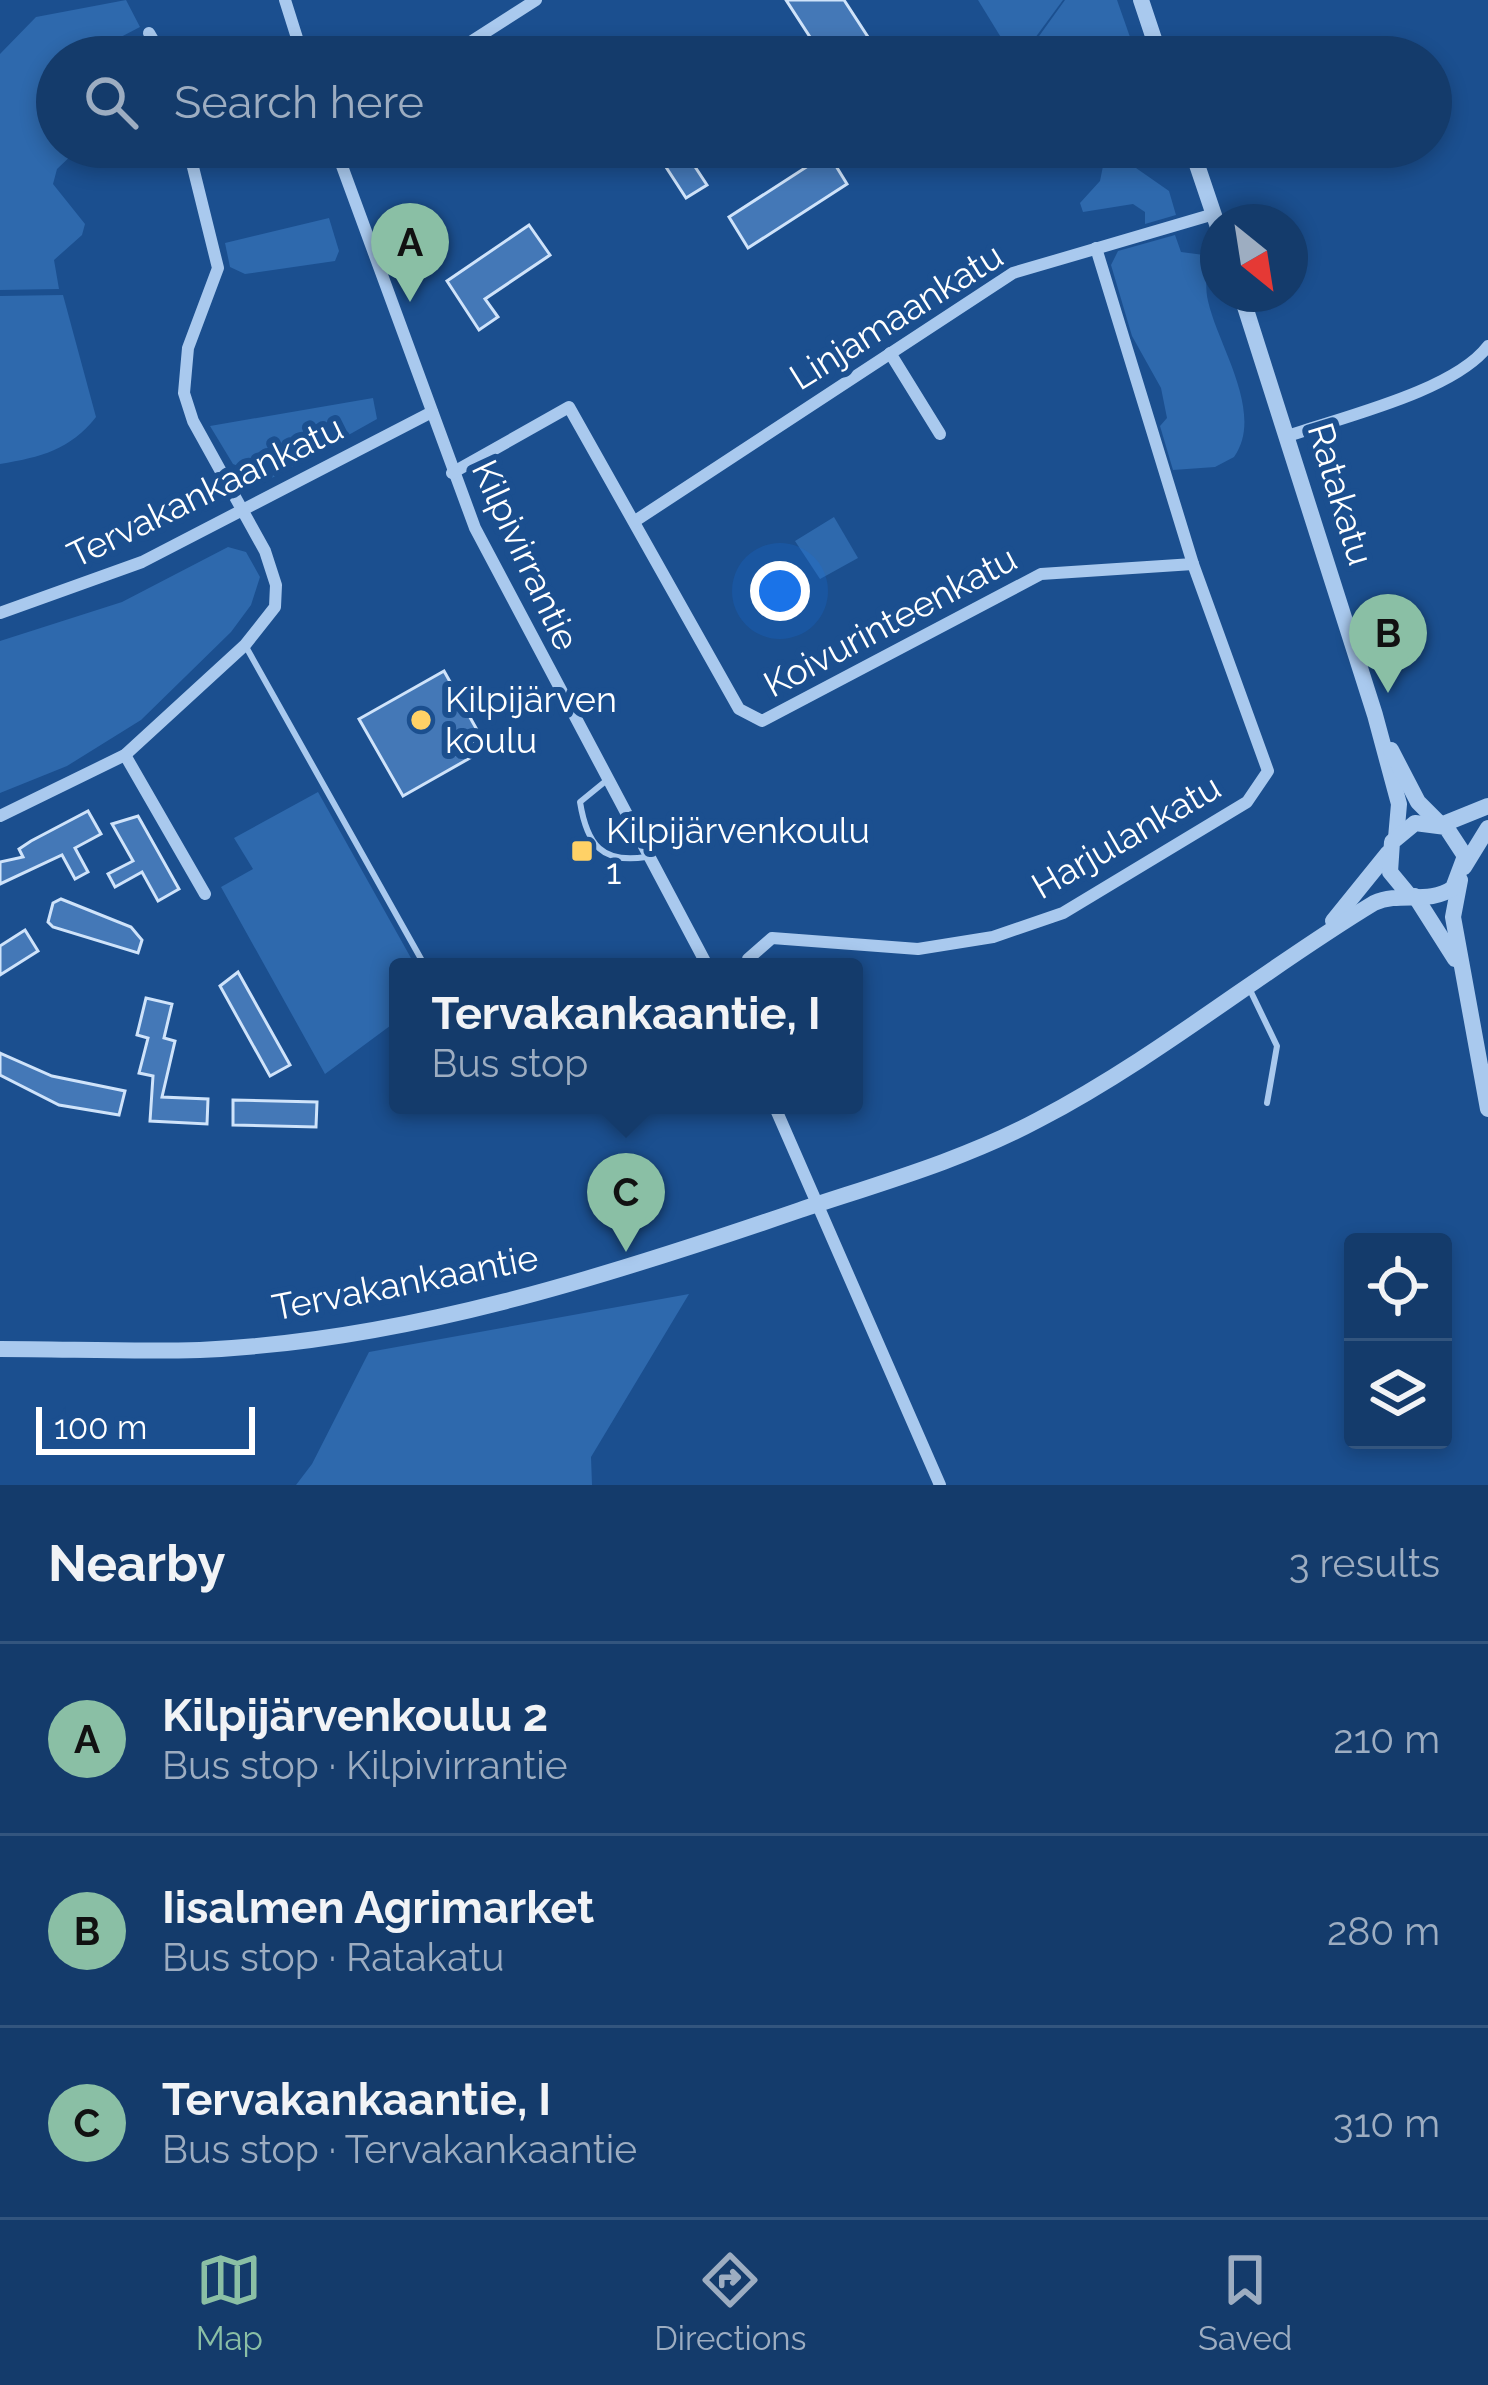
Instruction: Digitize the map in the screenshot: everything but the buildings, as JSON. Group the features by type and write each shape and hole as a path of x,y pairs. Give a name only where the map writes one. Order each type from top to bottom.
{"street":[{"path":"285,0 296,36"},
{"path":"480,36 536,0"},
{"path":"1141,0 1153,36"},
{"path":"0,816 125,755 266,624 277,597 273,569 193,421 184,393 188,348 218,268 193,168"},
{"name":"Kilpivirrantie","path":"343,168 452,473 501,586 703,958"},
{"path":"1198,168 1211,204"},
{"name":"Linjamaankatu","path":"635,520 1012,273 1200,224"},
{"name":"Harjulankatu","path":"749,958 772,938 918,950 993,938 1063,914 1246,802 1268,770 1193,564 1096,248"},
{"name":"Ratakatu","path":"1247,312 1400,804 1392,845"},
{"path":"1288,436 1416,391 1477,361 1488,346"},
{"path":"890,353 940,434"},
{"name":"Koivurinteenkatu","path":"452,473 569,407 739,710 762,721 1041,574 1193,564"},
{"name":"Tervakankaankatu","path":"0,613 142,562 432,412"},
{"name":"Ratakatu","path":"1375,715 1418,802 1441,825"},
{"path":"125,755 206,894"},
{"path":"1468,993 1442,932 1394,881 1392,845 1415,823 1459,823 1488,806"},
{"path":"1441,825 1462,845 1454,916 1488,1109"},
{"path":"1412,896 1443,895 1488,828"},
{"name":"Tervakankaantie","path":"1315,938 1363,890 1392,845"},
{"name":"Tervakankaantie","path":"0,1349 202,1350 340,1333 518,1299 820,1204 967,1153 1040,1120 1315,938 1374,903 1412,896"},
{"path":"778,1114 940,1485"}],"lane":[{"path":"245,645 421,958"},
{"path":"610,779 580,802 599,850 613,860 650,857"},
{"path":"1248,986 1277,1046 1267,1103"}],"shaded area":[{"path":"126,0 140,27 123,36 36,36 36,168 58,168 53,184 85,224 82,235 54,260 59,289 0,290 0,54 36,17"},
{"path":"978,0 1063,0 1036,36 1000,36"},
{"path":"1065,0 1117,0 1130,36 1039,36"},
{"path":"1103,168 1136,168 1169,191 1176,215 1145,224 1145,212 1133,204 1083,212 1080,203 1100,181"},
{"path":"329,218 339,251 335,261 245,274 230,267 225,243"},
{"path":"1175,235 1181,252 1200,254 1200,312 1211,312 1236,379 1244,420 1234,457 1215,467 1173,470 1160,426 1167,418 1161,388 1132,336 1111,265 1118,251"},
{"path":"63,295 96,417 54,450 0,464 0,296"},
{"path":"373,398 377,419 270,479 233,464 210,426"},
{"path":"834,517 858,558 820,579 795,541"},
{"path":"228,547 246,552 260,577 251,605 231,632 141,720 67,766 0,793 0,641 122,602"},
{"path":"318,792 411,958 389,958 389,1027 325,1074 221,887 253,869 234,838"},
{"path":"689,1294 591,1457 592,1485 296,1485 312,1464 369,1352"}],"place":[{"name":"Kilpijärvenkoulu 2","path":"410,302"},
{"name":"Iisalmen Agrimarket","path":"1388,693"},
{"name":"Kilpijärven koulu","path":"421,720"},
{"name":"Kilpijärvenkoulu 1","path":"582,851"},
{"name":"Tervakankaantie, I","path":"626,1252"}]}
